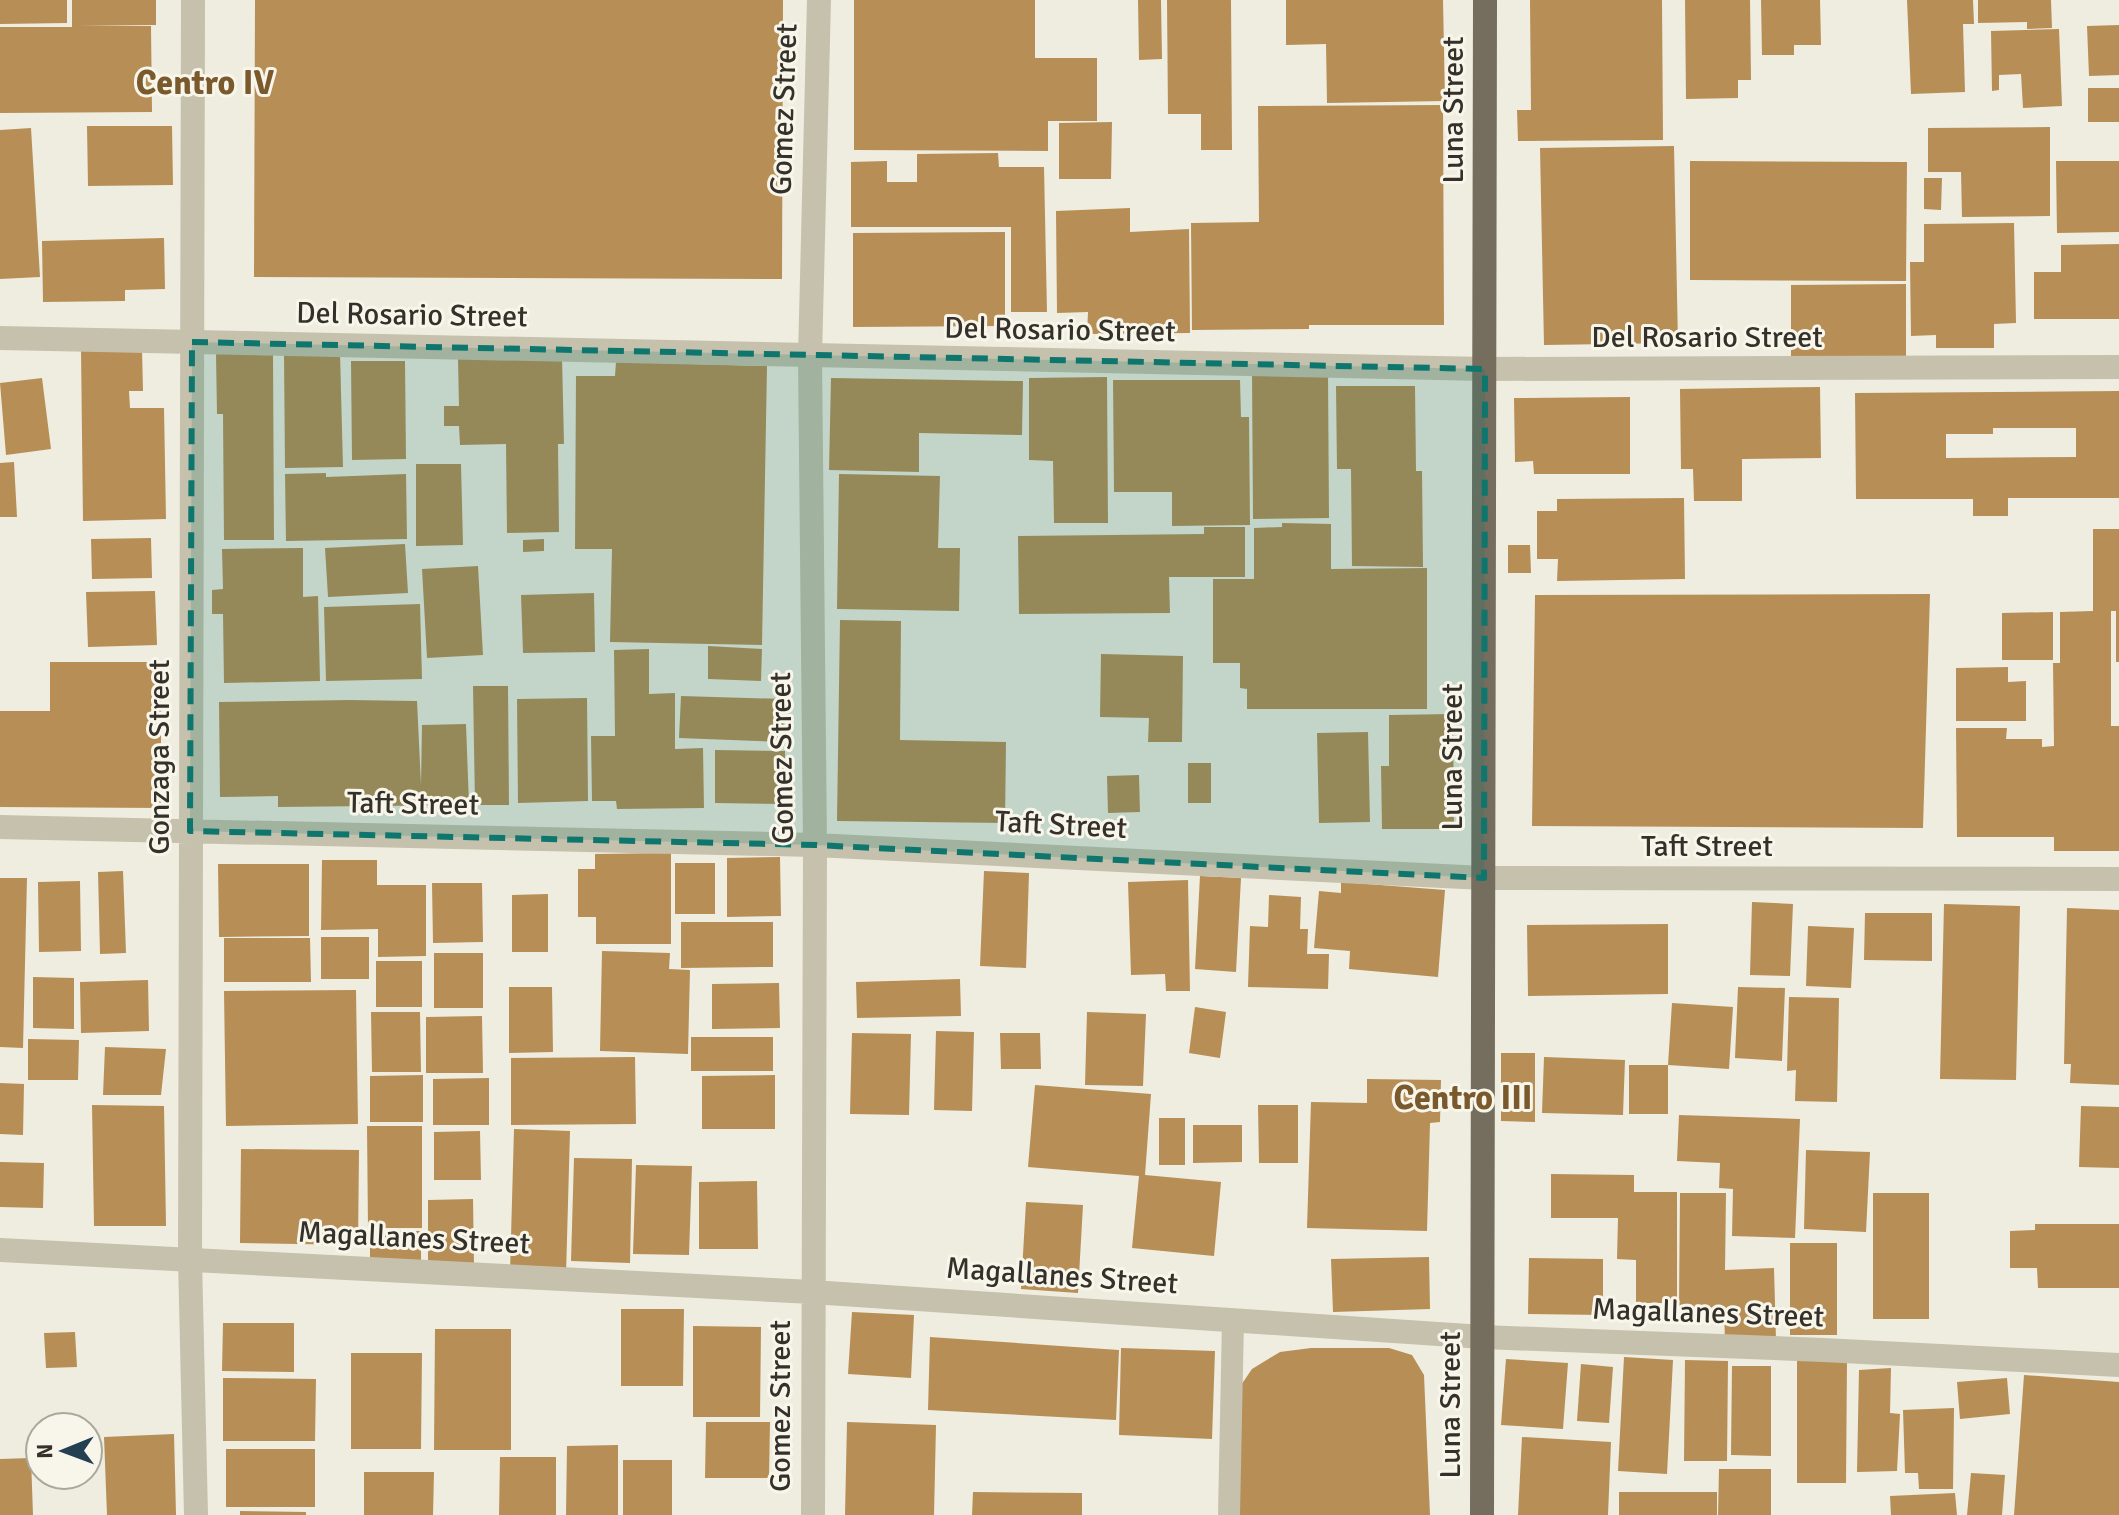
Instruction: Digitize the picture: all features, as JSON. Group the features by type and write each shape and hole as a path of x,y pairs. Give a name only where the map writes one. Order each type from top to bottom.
{"main road":[{"name":"Luna Street","path":"1482,1515 1485,0"}],"street":[{"name":"Gonzaga Street","path":"193,0 190,1259 196,1515"},
{"name":"Gomez Street","path":"813,1515 815,845 810,357 819,0"},
{"name":"Del Rosario Street","path":"0,338 1485,369 2119,367"},
{"name":"Taft Street","path":"0,827 815,845 1484,878 2119,879"},
{"name":"Magallanes Street","path":"0,1250 812,1292 1483,1337 2119,1365"}],"lane":[{"path":"1229,1515 1233,1320"}],"highlighted area":[{"path":"192,342 1485,369 1484,878 815,845 190,831"}],"building":[{"path":"0,0 67,0 67,23 0,24"},
{"path":"72,0 156,0 156,25 79,25 151,26 152,112 0,113 0,27 72,27"},
{"path":"255,0 783,0 782,279 254,277"},
{"path":"854,0 1035,0 1035,58 1097,58 1097,121 1048,121 1048,151 854,150"},
{"path":"1138,0 1161,0 1162,59 1139,60"},
{"path":"1167,0 1231,0 1232,150 1201,150 1201,114 1168,114"},
{"path":"1286,0 1443,0 1445,101 1327,103 1326,44 1286,45"},
{"path":"1530,0 1662,0 1663,140 1518,141 1517,110 1531,110"},
{"path":"1685,0 1750,0 1751,80 1738,80 1738,98 1686,99"},
{"path":"1761,0 1820,0 1821,45 1794,45 1794,55 1762,55"},
{"path":"1907,0 1973,0 1974,24 1963,24 1965,92 1911,94"},
{"path":"1978,0 2051,0 2052,28 2027,29 2027,22 1978,23"},
{"path":"2119,25 2119,75 2089,76 2087,26"},
{"path":"2059,29 2062,106 2023,108 2021,74 1999,75 1999,90 1992,91 1991,31"},
{"path":"2088,88 2119,88 2119,122 2088,122"},
{"path":"1443,105 1444,325 1309,325 1309,329 1192,330 1191,223 1259,222 1258,106"},
{"path":"1112,122 1111,179 1059,179 1059,123"},
{"path":"87,126 172,126 173,185 88,186"},
{"path":"2050,127 2050,216 1962,217 1961,172 1928,172 1928,128"},
{"path":"31,128 40,277 0,279 0,130"},
{"path":"1674,146 1678,343 1544,345 1540,148"},
{"path":"998,153 999,167 1044,167 1047,312 1011,312 1011,227 851,227 851,162 887,161 887,182 917,182 917,154"},
{"path":"1690,161 1907,162 1906,281 1690,280"},
{"path":"2056,161 2119,161 2119,232 2057,233"},
{"path":"1924,178 1942,178 1941,210 1924,209"},
{"path":"1130,208 1130,232 1189,229 1190,333 1087,334 1088,312 1057,313 1056,211"},
{"path":"2014,223 2016,323 1994,324 1994,348 1936,348 1936,335 1911,336 1910,262 1924,262 1924,224"},
{"path":"1005,232 1005,326 853,327 853,233"},
{"path":"164,238 165,289 125,290 125,301 43,302 42,241"},
{"path":"2119,244 2119,319 2034,319 2034,272 2061,272 2061,245"},
{"path":"1906,284 1906,359 1791,359 1791,285"},
{"path":"81,349 142,349 143,391 129,391 130,408 164,408 166,519 83,521"},
{"path":"340,353 343,467 285,468 284,354"},
{"path":"216,354 273,354 274,540 224,540 223,414 217,414"},
{"path":"562,357 564,444 558,444 559,532 507,533 506,444 460,445 459,426 444,426 444,406 459,406 458,359"},
{"path":"351,361 405,361 406,459 352,460"},
{"path":"616,362 767,366 762,645 610,642 612,549 575,549 576,376 615,376"},
{"path":"1252,373 1328,373 1329,518 1253,519"},
{"path":"1107,377 1108,523 1054,523 1053,461 1029,460 1029,378"},
{"path":"42,378 51,449 6,455 0,383"},
{"path":"831,378 1023,381 1022,435 919,433 919,472 829,470"},
{"path":"1113,380 1240,380 1241,417 1249,417 1250,525 1172,526 1172,492 1114,492"},
{"path":"1336,386 1415,386 1416,471 1422,471 1423,567 1352,566 1351,469 1337,469"},
{"path":"1820,387 1821,458 1742,459 1742,501 1694,501 1693,469 1681,469 1680,389"},
{"path":"2119,391 2119,498 2008,498 2008,516 1973,516 1973,499 1856,499 1855,393","holes":["1993,428 2076,428 2076,457 1946,458 1946,434 1993,434"]},
{"path":"1630,397 1630,474 1534,474 1533,461 1515,462 1514,398"},
{"path":"14,462 17,517 0,517 0,463"},
{"path":"416,464 461,464 463,545 416,546"},
{"path":"326,473 326,477 406,474 407,539 286,541 285,474"},
{"path":"839,474 940,476 938,548 960,548 959,611 837,609"},
{"path":"1684,498 1685,579 1557,581 1558,559 1537,559 1537,511 1557,511 1557,499"},
{"path":"1282,523 1331,524 1331,569 1427,568 1427,709 1247,709 1247,689 1240,688 1240,663 1213,663 1213,579 1254,579 1254,528 1282,527"},
{"path":"1204,527 1245,527 1245,577 1169,577 1170,613 1019,614 1018,536 1204,534"},
{"path":"2093,529 2119,529 2119,662 2116,662 2116,611 2111,611 2111,726 2119,726 2119,851 2054,851 2054,837 1957,837 1956,728 2007,728 2006,739 2042,739 2042,747 2054,746 2053,663 2060,663 2060,612 2093,611"},
{"path":"151,538 152,578 92,579 91,539"},
{"path":"544,539 544,551 523,552 523,540"},
{"path":"405,544 408,593 328,597 325,548"},
{"path":"1508,545 1530,545 1531,573 1508,573"},
{"path":"303,548 303,597 318,596 320,681 224,683 223,614 212,614 212,590 223,589 222,549"},
{"path":"478,566 483,655 427,658 422,569"},
{"path":"155,591 157,645 88,647 86,592"},
{"path":"594,593 595,652 523,653 521,595"},
{"path":"1930,594 1923,828 1532,826 1535,595"},
{"path":"420,604 422,679 326,681 324,607"},
{"path":"2053,612 2053,660 2002,660 2002,613"},
{"path":"840,620 901,621 900,740 1006,742 1005,823 837,821"},
{"path":"708,646 762,649 761,681 708,679"},
{"path":"649,649 649,694 675,693 675,749 703,748 704,808 617,809 616,801 592,801 591,736 615,736 614,650"},
{"path":"1101,654 1183,656 1182,742 1148,742 1149,718 1100,717"},
{"path":"50,662 161,662 161,808 0,807 0,711 50,711"},
{"path":"2008,667 2008,682 2026,681 2026,721 1956,721 1956,668"},
{"path":"473,686 508,686 509,805 475,805"},
{"path":"681,696 785,699 783,742 679,738"},
{"path":"587,698 588,801 518,803 517,699"},
{"path":"417,701 421,785 422,725 466,724 469,805 278,807 278,796 220,797 219,702"},
{"path":"1453,714 1454,829 1382,829 1381,766 1389,766 1389,715"},
{"path":"1368,732 1370,822 1319,823 1317,733"},
{"path":"715,750 785,751 785,804 715,803"},
{"path":"1188,763 1211,763 1211,803 1188,803"},
{"path":"1139,775 1140,812 1108,813 1107,776"},
{"path":"671,853 671,944 596,944 596,917 578,917 578,869 595,869 595,854"},
{"path":"780,857 781,916 727,917 727,858"},
{"path":"322,860 377,860 377,885 426,885 426,956 378,957 378,929 321,930"},
{"path":"675,863 715,863 715,914 675,914"},
{"path":"218,864 309,864 309,936 219,937"},
{"path":"123,871 126,953 100,954 98,872"},
{"path":"984,871 1029,873 1026,968 980,966"},
{"path":"1200,876 1241,878 1236,972 1195,969"},
{"path":"0,878 27,878 23,1048 0,1047"},
{"path":"1188,880 1190,991 1166,991 1165,974 1131,975 1128,882"},
{"path":"80,881 81,951 39,952 38,882"},
{"path":"1341,882 1445,890 1438,977 1349,969 1350,951 1314,948 1319,891 1341,893"},
{"path":"432,883 482,883 483,942 433,943"},
{"path":"548,894 548,952 512,952 512,895"},
{"path":"1269,895 1301,897 1300,929 1308,929 1307,954 1329,954 1328,989 1248,987 1250,926 1268,927"},
{"path":"1752,902 1793,904 1790,976 1750,975"},
{"path":"1944,904 2020,906 2016,1080 1940,1079"},
{"path":"2067,908 2119,910 2119,1085 2070,1083 2071,1064 2064,1064"},
{"path":"1865,913 1932,913 1932,961 1864,960"},
{"path":"681,922 773,922 773,967 681,968"},
{"path":"1668,924 1668,994 1528,996 1527,925"},
{"path":"1808,926 1854,928 1851,988 1806,986"},
{"path":"321,937 369,937 369,979 321,979"},
{"path":"224,938 310,938 311,982 224,982"},
{"path":"602,951 670,953 669,969 690,970 688,1054 600,1051"},
{"path":"434,953 483,953 483,1008 434,1008"},
{"path":"376,961 422,961 422,1007 376,1007"},
{"path":"33,977 74,978 74,1029 33,1028"},
{"path":"960,979 961,1016 857,1018 856,982"},
{"path":"148,980 149,1031 81,1033 80,982"},
{"path":"779,983 780,1028 712,1029 712,984"},
{"path":"509,987 552,987 553,1052 509,1053"},
{"path":"1738,987 1785,988 1782,1061 1735,1058"},
{"path":"356,990 358,1124 226,1126 224,991"},
{"path":"1789,997 1839,998 1837,1102 1795,1101 1796,1070 1787,1071"},
{"path":"1672,1003 1733,1007 1729,1069 1668,1065"},
{"path":"1195,1007 1226,1012 1220,1058 1189,1053"},
{"path":"371,1012 420,1012 421,1072 372,1072"},
{"path":"1087,1012 1146,1014 1143,1086 1085,1085"},
{"path":"482,1016 483,1073 426,1073 426,1017"},
{"path":"936,1031 974,1032 972,1111 934,1110"},
{"path":"852,1033 911,1034 909,1115 850,1114"},
{"path":"1000,1033 1040,1033 1041,1069 1001,1069"},
{"path":"691,1037 773,1037 773,1071 691,1071"},
{"path":"28,1039 79,1040 78,1080 28,1080"},
{"path":"105,1047 166,1049 161,1095 103,1095"},
{"path":"1501,1053 1535,1053 1535,1122 1501,1121"},
{"path":"635,1057 636,1124 511,1125 511,1058"},
{"path":"1544,1057 1625,1060 1623,1115 1542,1113"},
{"path":"1629,1065 1668,1065 1668,1114 1629,1114"},
{"path":"423,1075 423,1122 370,1122 370,1076"},
{"path":"775,1075 775,1129 702,1129 702,1076"},
{"path":"489,1078 489,1125 433,1125 433,1079"},
{"path":"1367,1079 1441,1080 1440,1122 1430,1123 1427,1231 1307,1228 1311,1102 1367,1103"},
{"path":"0,1083 24,1084 23,1135 0,1134"},
{"path":"1035,1085 1151,1094 1145,1175 1221,1182 1214,1256 1132,1248 1139,1176 1028,1167"},
{"path":"92,1105 164,1106 166,1226 94,1226"},
{"path":"1258,1105 1298,1105 1298,1163 1259,1163"},
{"path":"2081,1106 2119,1107 2119,1168 2079,1167"},
{"path":"1679,1115 1800,1119 1795,1238 1732,1236 1733,1189 1719,1188 1720,1163 1677,1161"},
{"path":"1159,1118 1185,1118 1185,1165 1159,1165"},
{"path":"1193,1125 1242,1125 1242,1162 1193,1163"},
{"path":"367,1126 422,1126 422,1228 368,1228"},
{"path":"514,1129 570,1131 566,1275 510,1273"},
{"path":"480,1131 481,1180 434,1180 434,1132"},
{"path":"241,1149 359,1150 358,1245 240,1243"},
{"path":"1806,1150 1870,1152 1866,1232 1804,1229"},
{"path":"574,1158 632,1159 630,1263 571,1261"},
{"path":"0,1162 44,1163 43,1208 0,1207"},
{"path":"636,1165 692,1166 689,1255 633,1254"},
{"path":"1551,1174 1634,1175 1634,1192 1677,1192 1677,1303 1636,1303 1636,1260 1617,1259 1618,1218 1551,1218"},
{"path":"757,1181 758,1249 699,1249 699,1182"},
{"path":"1680,1193 1726,1193 1725,1270 1774,1268 1776,1340 1725,1342 1724,1308 1679,1307"},
{"path":"1873,1193 1929,1193 1929,1319 1873,1319"},
{"path":"473,1199 474,1265 428,1265 428,1200"},
{"path":"1026,1202 1083,1205 1078,1293 1021,1289"},
{"path":"2035,1224 2119,1224 2119,1288 2038,1288 2037,1268 2010,1268 2010,1231 2035,1230"},
{"path":"370,1231 421,1231 421,1266 370,1266"},
{"path":"1790,1243 1837,1243 1837,1335 1790,1335"},
{"path":"1429,1257 1430,1309 1333,1312 1331,1259"},
{"path":"1529,1258 1603,1259 1603,1315 1528,1314"},
{"path":"621,1309 684,1309 683,1386 621,1386"},
{"path":"852,1312 914,1315 911,1378 848,1374"},
{"path":"223,1323 294,1323 294,1372 222,1371"},
{"path":"693,1326 761,1327 760,1417 693,1417"},
{"path":"435,1329 511,1329 511,1450 434,1450"},
{"path":"75,1332 77,1367 46,1368 44,1333"},
{"path":"930,1337 1119,1350 1116,1420 928,1410"},
{"path":"1121,1348 1215,1351 1212,1439 1119,1435"},
{"path":"1311,1348 1389,1348 1412,1355 1424,1375 1430,1515 1237,1515 1237,1391 1252,1369 1280,1352"},
{"path":"351,1353 422,1353 421,1449 351,1449"},
{"path":"1624,1357 1673,1360 1667,1474 1618,1471"},
{"path":"1506,1359 1568,1363 1563,1429 1501,1425"},
{"path":"1685,1360 1728,1361 1727,1461 1684,1461"},
{"path":"1797,1360 1847,1360 1846,1483 1797,1483"},
{"path":"1581,1364 1613,1367 1609,1423 1577,1421"},
{"path":"1732,1366 1771,1366 1771,1456 1731,1455"},
{"path":"1891,1368 1890,1413 1900,1414 1897,1471 1857,1472 1859,1370"},
{"path":"2024,1375 2119,1382 2119,1515 2014,1515"},
{"path":"223,1378 316,1379 315,1441 223,1441"},
{"path":"2007,1378 2010,1414 1960,1419 1957,1382"},
{"path":"1954,1408 1953,1489 1919,1489 1918,1473 1905,1473 1903,1410"},
{"path":"706,1422 770,1422 769,1478 705,1478"},
{"path":"847,1422 936,1425 934,1515 845,1515"},
{"path":"174,1434 176,1515 107,1515 104,1437"},
{"path":"1522,1437 1611,1442 1608,1515 1518,1515"},
{"path":"618,1445 618,1515 566,1515 567,1446"},
{"path":"226,1449 315,1449 315,1507 226,1507"},
{"path":"500,1457 556,1457 556,1515 499,1515"},
{"path":"24,1458 24,1491 32,1491 33,1515 0,1515 0,1459"},
{"path":"623,1460 672,1460 672,1515 623,1515"},
{"path":"1719,1469 1771,1469 1771,1515 1718,1515"},
{"path":"364,1472 434,1472 433,1515 364,1515"},
{"path":"1971,1473 2005,1475 2002,1515 1967,1515"},
{"path":"973,1492 1082,1493 1082,1515 972,1515"},
{"path":"1619,1492 1717,1492 1717,1515 1619,1515"},
{"path":"1955,1493 1957,1515 1891,1515 1890,1496"},
{"path":"240,1511 306,1512 306,1515 240,1515"}],"district":[{"name":"Centro IV","path":"205,83"},
{"name":"Centro III","path":"1463,1098"}]}
